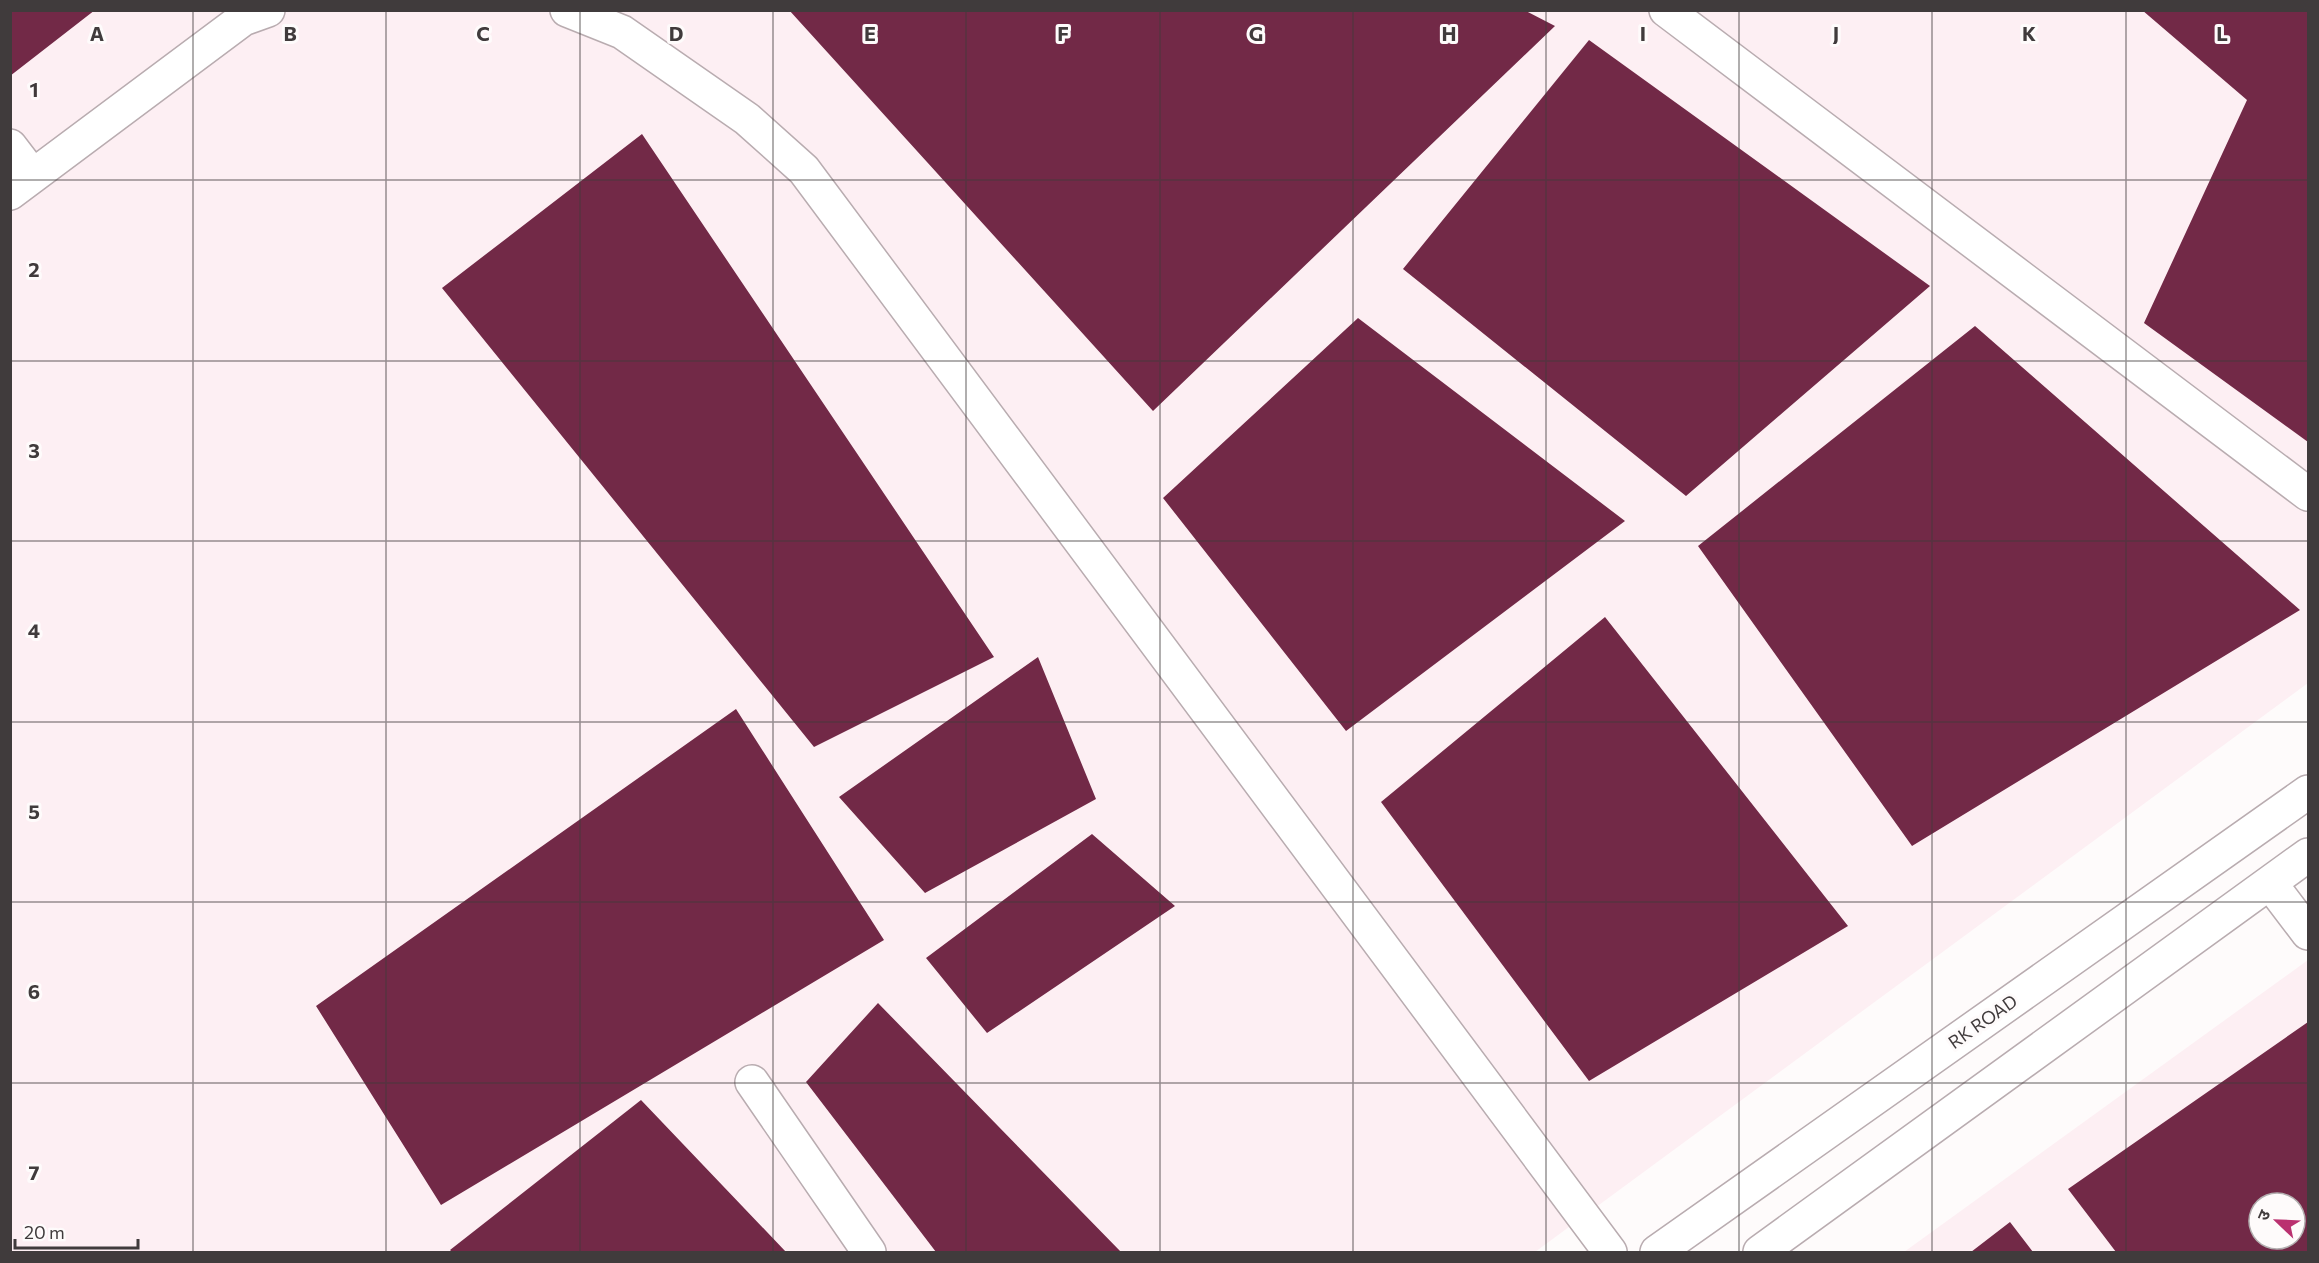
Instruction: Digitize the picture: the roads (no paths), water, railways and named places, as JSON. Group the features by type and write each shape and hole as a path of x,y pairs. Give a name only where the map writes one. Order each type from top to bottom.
{"street":[{"path":"10,146 22,184 243,19 268,10"},
{"path":"567,10 622,32 747,119 804,170 1610,1252"},
{"path":"1666,10 2308,494"},
{"name":"RK ROAD","path":"1657,1252 2308,792"},
{"path":"1760,1252 2308,855"},
{"path":"2270,883 2308,933"},
{"path":"752,1082 869,1252"}]}
